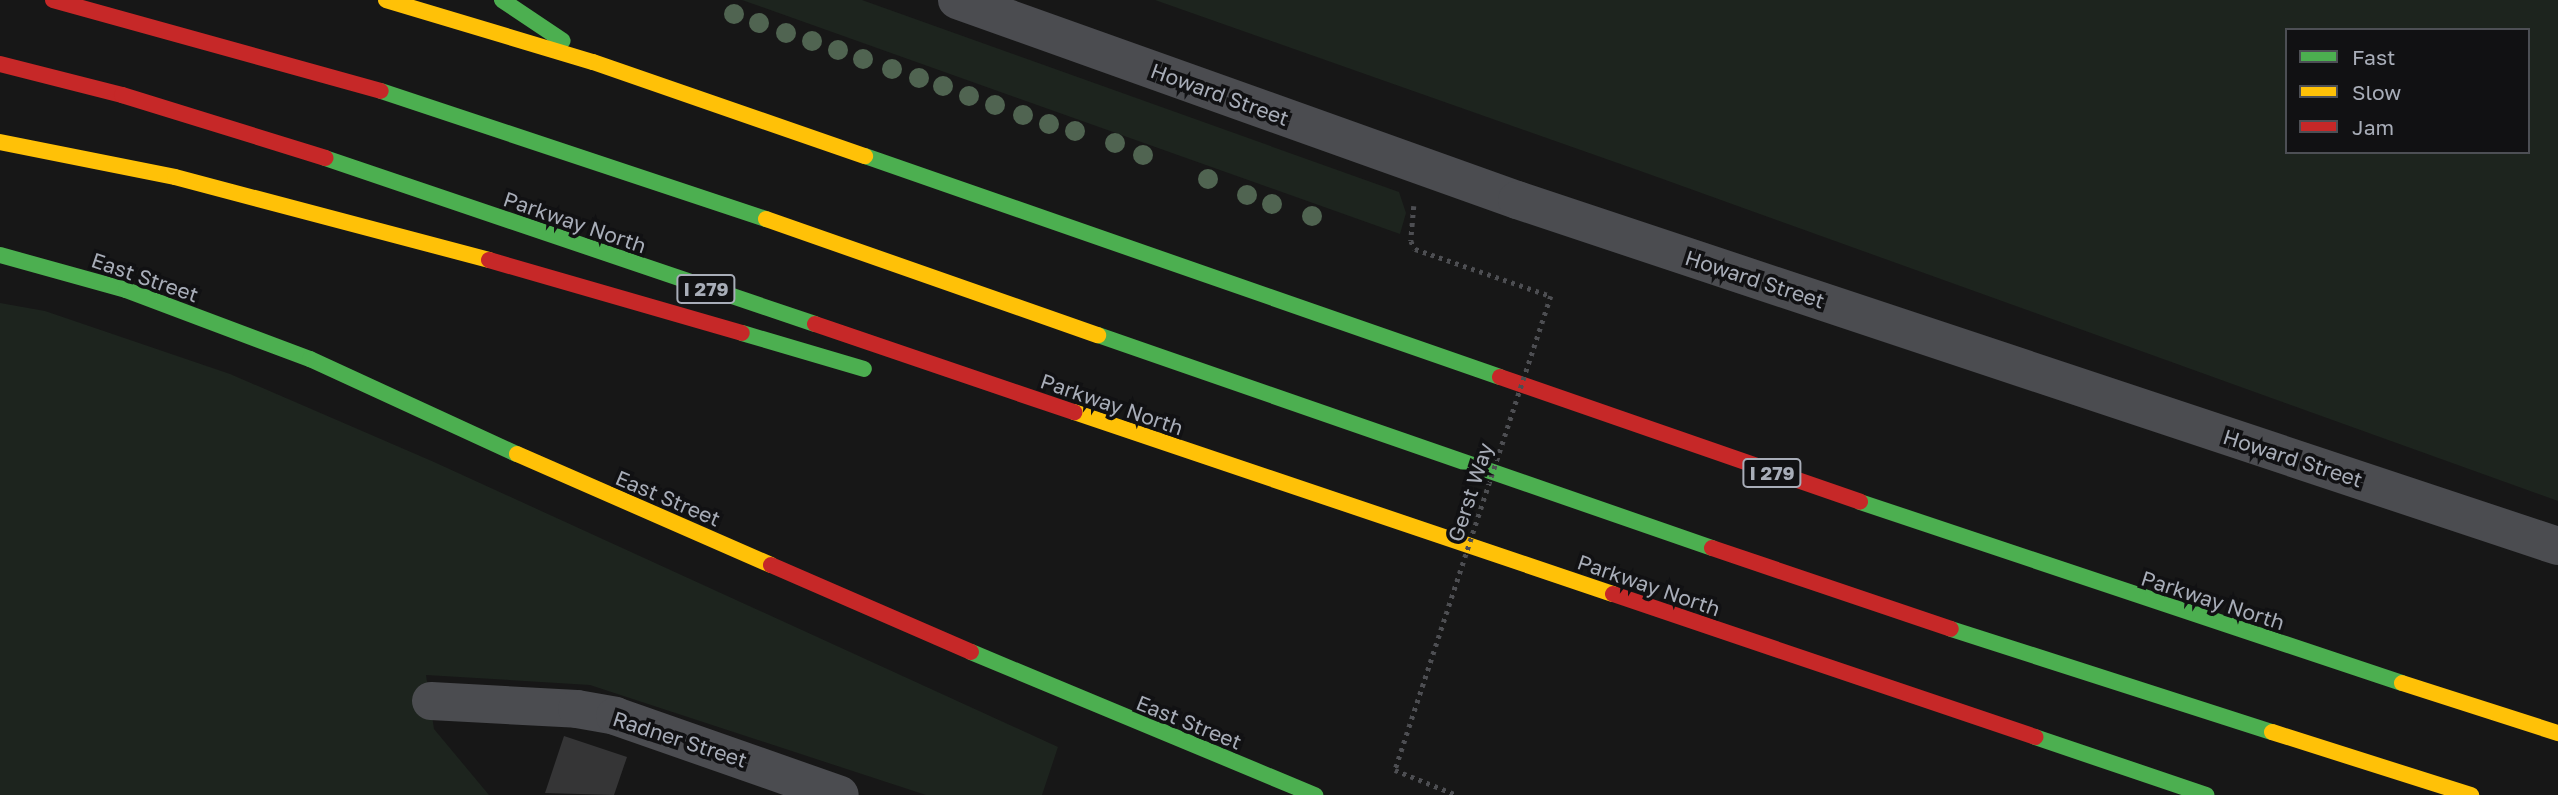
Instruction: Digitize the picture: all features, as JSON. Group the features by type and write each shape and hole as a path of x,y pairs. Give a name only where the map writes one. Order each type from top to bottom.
{"main road":[{"path":"53,0 338,78 615,167 1876,605 2471,795"},
{"name":"Parkway North","path":"386,0 593,62 2125,594 2558,733"},
{"path":"502,0 593,62"},
{"name":"Parkway North","path":"0,64 122,95 306,152 2206,795"},
{"path":"0,142 175,177 383,229 876,372"},
{"name":"East Street","path":"0,255 126,290 310,359 579,482 1306,793"},
{"path":"1035,418 1408,526"}],"street":[{"name":"Howard Street","path":"957,0 1517,200 2558,547"},
{"name":"Radner Street","path":"431,701 577,709 615,716 839,795"}],"path":[{"name":"Gerst Way","path":"1415,249 1551,296 1395,770 1457,795"}],"shaded area":[{"path":"742,0 862,0 1399,192 1406,213 1400,234"},
{"path":"1155,0 2558,0 2558,501 1646,173"},
{"path":"0,303 45,311 230,374 434,462 1058,747 1042,795 926,795 590,685 426,675 434,729 489,795 0,795"}],"building":[{"path":"564,736 627,757 614,795 545,793"}],"traffic: fast":[{"path":"502,0 563,41"},
{"path":"381,91 766,219"},
{"path":"865,156 1500,377"},
{"path":"325,158 815,324"},
{"path":"0,255 126,290 310,359 517,454"},
{"path":"742,333 864,369"},
{"path":"1098,335 1712,548"},
{"path":"1860,502 2402,683"},
{"path":"1951,629 2272,732"},
{"path":"971,652 1315,795"},
{"path":"2035,737 2206,795"}],"traffic: slow":[{"path":"386,0 593,62 865,156"},
{"path":"0,142 175,177 489,260"},
{"path":"766,219 1098,335"},
{"path":"1074,412 1613,594"},
{"path":"517,454 771,565"},
{"path":"2402,683 2558,733"},
{"path":"2272,732 2471,795"}],"traffic: jam":[{"path":"53,0 381,91"},
{"path":"0,64 122,95 325,158"},
{"path":"489,260 742,333"},
{"path":"815,324 1074,412"},
{"path":"1500,377 1860,502"},
{"path":"1712,548 1951,629"},
{"path":"771,565 971,652"},
{"path":"1613,594 2035,737"}]}
